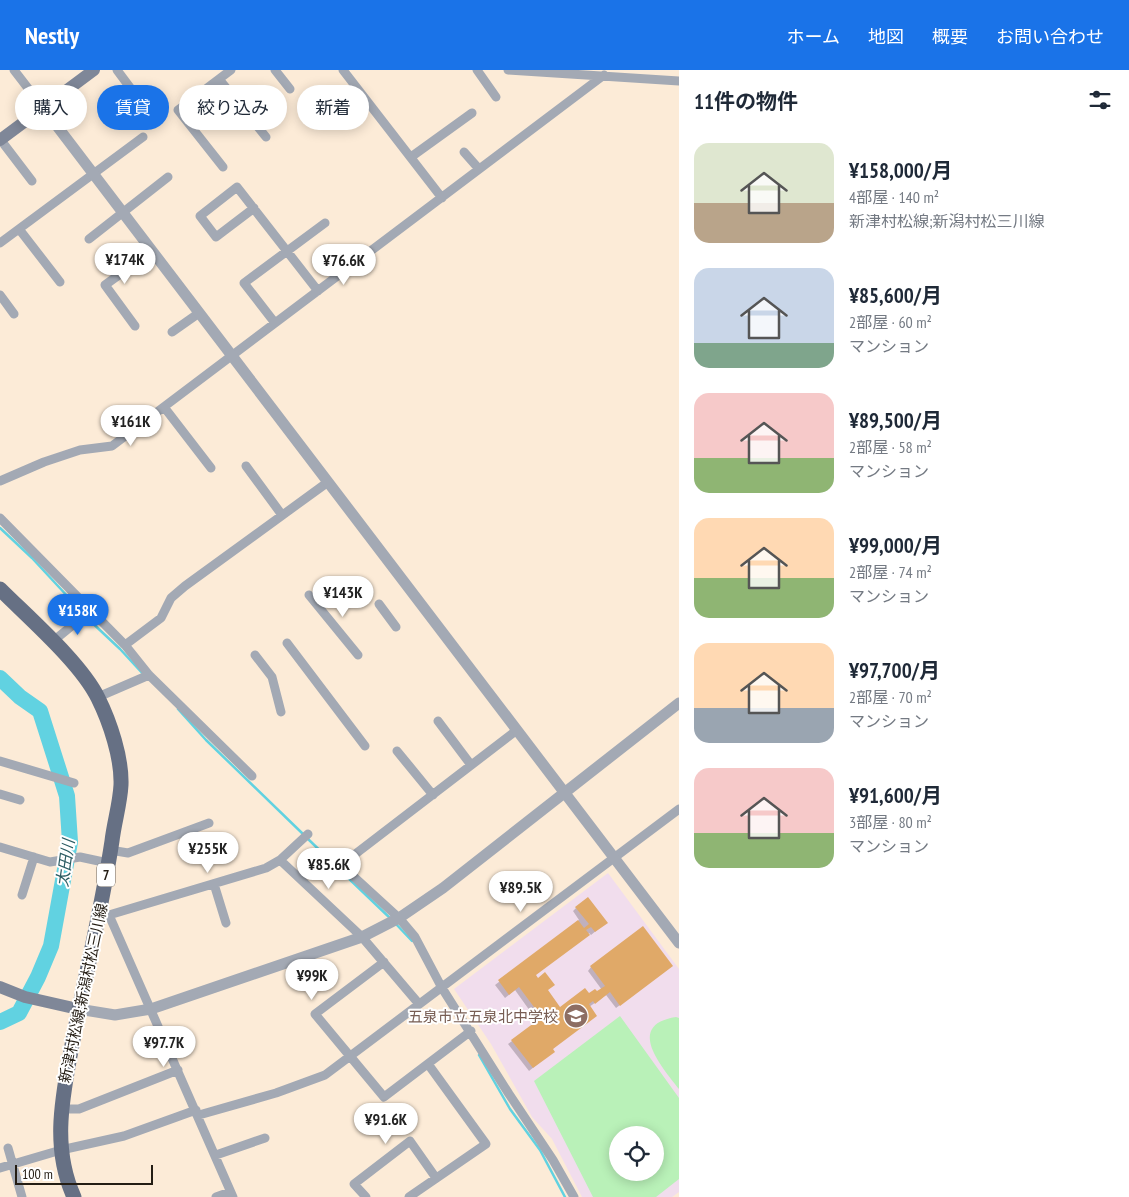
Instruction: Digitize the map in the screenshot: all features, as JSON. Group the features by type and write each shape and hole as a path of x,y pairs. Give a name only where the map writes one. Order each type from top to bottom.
{"main road":[{"path":"72,85 87,72"},
{"path":"0,139 15,129"},
{"name":"新津村松線;新潟村松三川線","path":"0,589 83,675 98,697 116,750 121,784 109,856 105,913 78,1009 60,1109 61,1150 67,1183 74,1197"},
{"path":"0,988 25,997 78,1009"}],"street":[{"path":"14,70 26,85"},
{"path":"117,70 128,85"},
{"path":"223,167 178,110 231,70"},
{"path":"275,70 290,89"},
{"path":"343,70 442,198"},
{"path":"476,70 496,97"},
{"path":"508,70 679,81"},
{"path":"0,481 44,462 80,450 112,446 604,76"},
{"path":"219,79 266,137"},
{"path":"412,158 472,112"},
{"path":"60,130 679,943"},
{"path":"0,243 143,137"},
{"path":"0,139 32,181"},
{"path":"464,152 479,169"},
{"path":"89,239 168,177"},
{"path":"254,208 216,237 200,216 237,187 254,208 318,291"},
{"path":"275,323 244,283 325,223"},
{"path":"19,229 60,282"},
{"path":"134,326 106,285 152,251"},
{"path":"0,295 14,314"},
{"path":"172,332 199,313"},
{"path":"164,407 211,468"},
{"path":"246,466 282,515"},
{"path":"125,646 161,618 171,598 328,482"},
{"path":"0,518 125,646 149,675 252,776"},
{"path":"309,595 358,655"},
{"path":"379,604 396,627"},
{"path":"52,642 90,611"},
{"path":"287,643 365,746"},
{"path":"255,655 272,677 281,712"},
{"path":"98,697 149,675"},
{"path":"78,1009 115,1015 151,1009 362,937 399,918 443,888 679,703"},
{"path":"438,721 471,765"},
{"path":"517,730 341,865 399,918 415,936 442,988 553,1160 574,1197"},
{"path":"397,750 433,795"},
{"path":"0,760 74,783"},
{"path":"0,794 20,800"},
{"path":"6,1166 61,1150 124,1136 197,1113 276,1093 325,1075 679,809"},
{"path":"0,847 50,862 80,857 109,856 128,853 209,823"},
{"path":"216,1197 231,1194 216,1155 151,1009 105,913 266,868 280,860 308,834"},
{"path":"22,896 34,857"},
{"path":"280,860 362,937 419,1004"},
{"path":"214,884 226,923"},
{"path":"384,962 315,1014 384,1097 471,1031"},
{"path":"410,1197 486,1144 428,1064"},
{"path":"60,1109 79,1109 178,1070"},
{"path":"216,1155 265,1138"},
{"path":"366,1197 354,1184 410,1141 436,1178"},
{"path":"8,1148 6,1166 22,1197"}],"shaded area":[{"name":"五泉市立五泉北中学校","path":"608,873 679,969 679,1192 672,1197 582,1197 552,1139 532,1117 491,1044 454,989"}],"green space":[{"path":"620,1016 679,1098 679,1179 656,1197 593,1197 534,1081"},
{"path":"676,1017 679,1018 679,1089 657,1059 650,1038 652,1029 661,1022"}],"building":[{"path":"588,897 608,923 595,932 591,927 586,930 590,935 536,975 538,978 545,972 555,985 548,990 560,1007 585,988 589,993 605,986 590,966 643,926 673,966 620,1006 610,992 595,1004 593,1001 589,1004 597,1016 553,1049 555,1052 533,1068 511,1040 546,1014 544,1012 540,1015 519,987 509,995 498,980 578,920 584,928 589,924 575,907"}],"waterway":[{"path":"0,528 32,558 83,613"},
{"path":"86,617 144,675"},
{"name":"太田川","path":"0,678 20,697 40,711 67,796 70,842 51,946 38,977 19,1013 0,1022"},
{"path":"178,709 206,740 303,834"},
{"path":"307,838 339,869"},
{"path":"343,873 391,919"},
{"path":"395,923 412,941"},
{"path":"479,1055 510,1109 540,1150 565,1197"}],"place":[{"name":"五泉市立五泉北中学校","path":"576,1016"}]}
